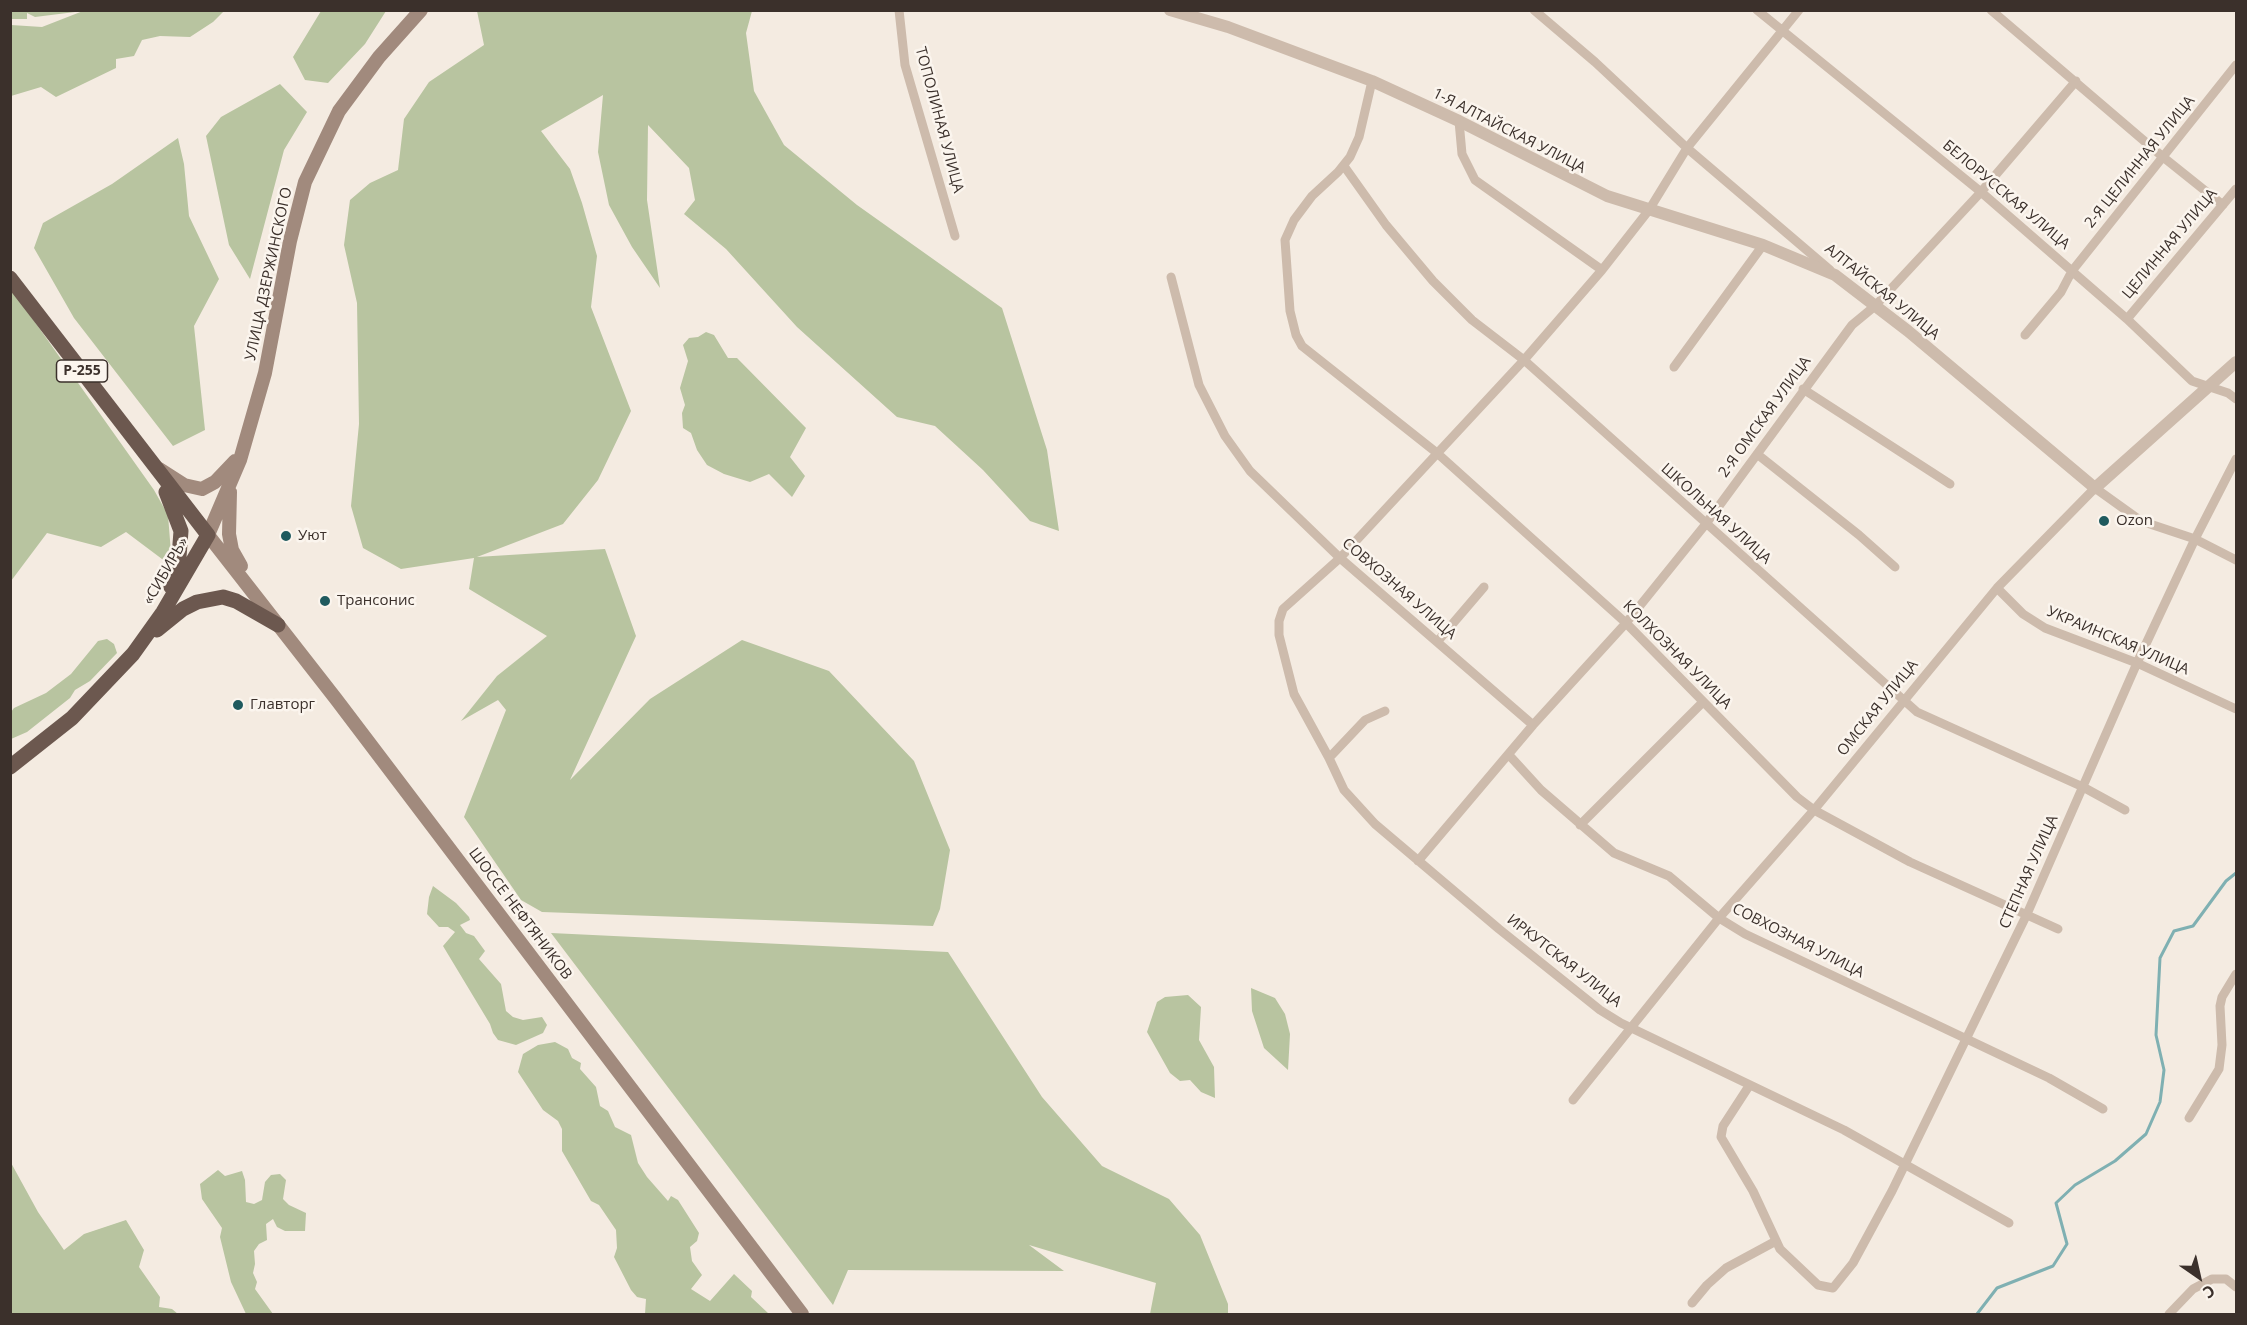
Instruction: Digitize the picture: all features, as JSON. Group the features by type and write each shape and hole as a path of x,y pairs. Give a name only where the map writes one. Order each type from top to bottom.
{"highway":[{"name":"Р-255","path":"10,278 153,465"},
{"name":"«СИБИРЬ»","path":"145,639 208,535 153,465"},
{"path":"153,465 172,503 181,531 179,557 163,612"},
{"path":"10,767 72,718 114,676 145,639 183,609 210,598 223,597 236,600 278,625"}],"main road":[{"name":"УЛИЦА ДЗЕРЖИНСКОГО","path":"208,535 241,455 265,373 290,241 305,182 339,111 379,57 422,10"},
{"path":"153,465 184,485 202,489 215,482 241,455"},
{"path":"231,480 228,528 232,550 265,607"},
{"name":"ШОССЕ НЕФТЯНИКОВ","path":"208,535 802,1314"}],"street":[{"name":"ТОПОЛИНАЯ УЛИЦА","path":"899,10 905,65 955,237"},
{"name":"1-Я АЛТАЙСКАЯ УЛИЦА","path":"1170,10 1228,27 1372,81 1459,121 1590,188 1649,210 1763,245 1835,275"},
{"name":"АЛТАЙСКАЯ УЛИЦА","path":"1534,10 1595,62 1687,148 1835,275 2095,488 2141,521 2194,539 2236,560"},
{"name":"БЕЛОРУССКАЯ УЛИЦА","path":"1757,10 1981,192 2127,319 2192,381 2228,393 2236,399"},
{"path":"1340,558 1524,360 1602,270 1649,210 1687,148 1799,10"},
{"path":"1991,10 2163,158 2223,205"},
{"name":"2-Я ЦЕЛИННАЯ УЛИЦА","path":"2025,335 2061,292 2072,271 2236,65"},
{"path":"1344,166 1359,137 1372,81"},
{"name":"2-Я ОМСКАЯ УЛИЦА","path":"1418,861 1533,725 1626,623 1705,525 1852,325 1875,306 1981,192 2076,81"},
{"path":"1459,121 1462,154 1475,180 1602,270"},
{"name":"КОЛХОЗНАЯ УЛИЦА","path":"1344,166 1312,196 1294,220 1285,240 1290,311 1296,335 1308,351 1437,453 1626,623 1797,797 1814,810 1910,862 2058,929"},
{"name":"ШКОЛЬНАЯ УЛИЦА","path":"1344,166 1386,225 1433,281 1472,320 1524,360 1705,525 1903,700 1935,722 2083,787 2125,810"},
{"name":"ЦЕЛИННАЯ УЛИЦА","path":"2127,319 2236,189"},
{"path":"1674,367 1763,245"},
{"name":"СОВХОЗНАЯ УЛИЦА","path":"1171,277 1199,385 1225,436 1250,471 1340,558 1533,725"},
{"name":"ОМСКАЯ УЛИЦА","path":"1573,1100 1719,918 1814,810 1997,588 2095,488 2236,362"},
{"path":"1803,389 1950,484"},
{"path":"1757,454 1859,534 1895,567"},
{"name":"СТЕПНАЯ УЛИЦА","path":"1776,1240 1791,1261 1818,1285 1833,1288 1853,1263 2027,914 2137,663 2194,539 2236,459"},
{"name":"ИРКУТСКАЯ УЛИЦА","path":"1340,558 1283,609 1279,621 1279,635 1294,694 1344,790 1375,824 1600,1010 1749,1086 1844,1130 1903,1166 2009,1222"},
{"path":"1437,642 1484,587"},
{"name":"УКРАИНСКАЯ УЛИЦА","path":"1997,588 2035,623 2137,663 2236,709"},
{"path":"1580,825 1703,702"},
{"path":"1329,758 1365,720 1385,711"},
{"name":"СОВХОЗНАЯ УЛИЦА","path":"1509,755 1541,790 1614,853 1669,876 1719,918 1754,939 2049,1078 2103,1109"},
{"path":"2189,1118 2204,1098 2219,1069 2222,1045 2220,1006 2236,974"},
{"path":"1692,1303 1726,1268 1776,1240 1753,1191 1722,1137 1722,1126 1749,1086"},
{"path":"2169,1314 2193,1289 2212,1279 2226,1280 2236,1287"}],"green space":[{"path":"11,10 224,11 213,22 190,37 160,36 142,40 134,56 116,59 116,68 56,97 41,87 11,96 11,25 42,27 83,11 35,17 27,13 27,19 11,19"},
{"path":"321,11 386,11 365,44 328,83 305,80 293,57"},
{"path":"477,11 752,11 746,33 754,91 784,145 857,205 1002,308 1047,450 1059,531 1030,521 983,470 935,426 897,417 797,327 726,249 684,214 695,200 689,168 648,125 647,200 660,288 632,247 609,205 598,152 603,95 541,131 570,169 582,203 597,256 591,307 631,411 598,480 563,524 477,557 605,549 636,636 570,780 650,699 742,640 829,671 914,761 950,850 940,909 933,926 542,912 521,900 464,817 506,710 498,700 461,721 497,676 547,636 469,589 474,558 401,569 363,548 351,506 359,424 357,303 344,245 350,200 370,183 398,170 404,119 429,82 484,45"},
{"path":"280,84 307,112 284,150 250,279 229,245 206,136 221,117"},
{"path":"178,138 184,164 189,216 219,279 194,326 205,430 173,446 74,318 34,248 43,223 112,184"},
{"path":"10,287 154,490 168,515 171,553 166,562 126,532 101,547 47,533 11,581"},
{"path":"706,332 714,335 728,358 737,358 806,428 790,457 805,476 792,497 769,474 750,482 724,474 707,465 697,450 691,433 683,428 682,413 685,405 680,388 688,361 683,345 689,338 698,337"},
{"path":"107,639 114,644 117,653 90,681 75,690 70,698 27,732 11,739 11,712 14,708 46,693 71,674 98,641"},
{"path":"433,886 456,903 469,917 470,920 460,925 466,933 474,936 485,951 479,959 501,984 506,1011 513,1017 523,1020 542,1017 547,1025 543,1033 516,1045 498,1040 443,946 455,932 448,927 439,927 427,914"},
{"path":"551,933 948,952 1042,1097 1102,1166 1169,1199 1200,1235 1228,1304 1228,1314 1150,1314 1156,1283 1029,1245 1064,1271 848,1270 833,1305"},
{"path":"1251,988 1275,998 1285,1014 1290,1034 1288,1070 1264,1048 1252,1011"},
{"path":"1188,995 1201,1007 1199,1040 1214,1067 1215,1098 1201,1092 1190,1080 1180,1081 1170,1073 1147,1032 1157,1002 1165,997"},
{"path":"555,1042 568,1049 572,1058 581,1063 580,1069 596,1087 600,1106 608,1111 615,1127 631,1135 638,1163 647,1177 668,1201 671,1196 678,1200 699,1233 697,1241 690,1247 692,1261 702,1275 691,1289 710,1301 734,1274 752,1291 751,1297 769,1314 645,1314 646,1299 637,1297 631,1290 614,1257 617,1248 616,1230 599,1205 591,1201 562,1151 562,1129 558,1121 543,1110 518,1072 523,1054 538,1045"},
{"path":"10,1161 38,1212 64,1250 84,1234 126,1220 144,1250 139,1267 160,1297 159,1307 172,1309 178,1314 11,1314"},
{"path":"218,1170 225,1176 242,1171 245,1180 246,1202 254,1204 262,1200 265,1182 271,1175 280,1174 286,1180 283,1199 289,1205 306,1213 305,1231 285,1231 277,1227 273,1219 266,1224 267,1240 259,1244 254,1251 253,1273 257,1282 255,1289 273,1314 246,1314 231,1282 220,1237 222,1228 202,1199 200,1184"}],"waterway":[{"path":"1977,1314 1997,1288 2053,1266 2067,1244 2056,1203 2075,1185 2115,1161 2146,1134 2160,1102 2164,1070 2156,1035 2160,958 2174,931 2193,926 2226,881 2236,873"}],"place":[{"name":"Ozon","path":"2104,521"},
{"name":"Уют","path":"286,536"},
{"name":"Трансонис","path":"325,601"},
{"name":"Главторг","path":"238,705"}]}
